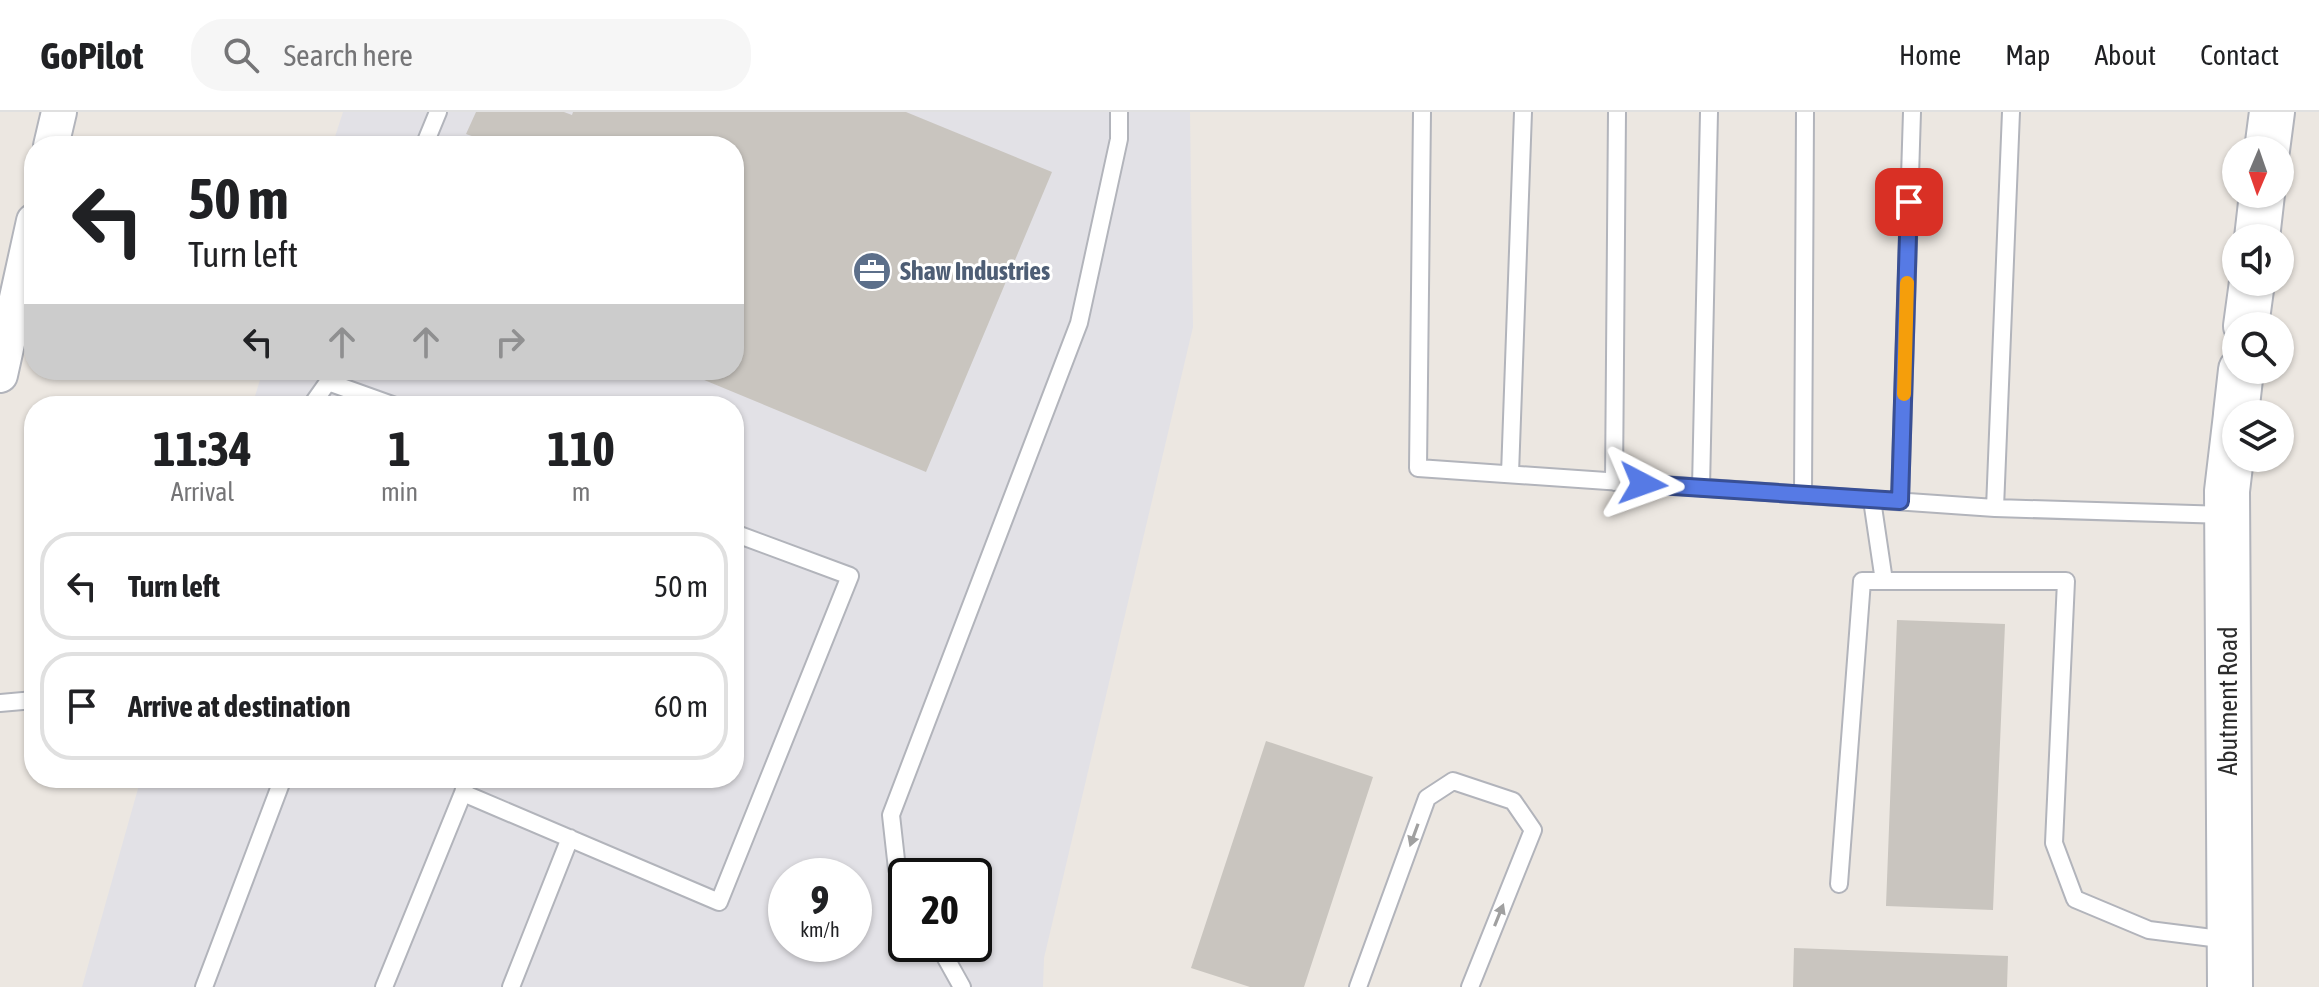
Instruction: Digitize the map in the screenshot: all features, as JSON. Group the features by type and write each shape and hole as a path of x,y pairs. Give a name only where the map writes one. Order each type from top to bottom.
{"main road":[{"path":"2269,136 2272,112"},
{"name":"Abutment Road","path":"2230,987 2227,515 2231,472"}],"street":[{"path":"53,136 59,112"},
{"path":"0,375 24,266"}],"lane":[{"path":"428,136 438,112"},
{"path":"896,858 891,815 1079,323 1119,139 1119,112"},
{"path":"1422,112 1418,468 1995,508 2227,515"},
{"path":"1510,474 1523,112"},
{"path":"1614,482 1617,112"},
{"path":"1701,488 1709,112"},
{"path":"1803,495 1805,112"},
{"path":"1900,501 1912,112"},
{"path":"1995,508 2011,112"},
{"path":"338,380 369,396"},
{"path":"1872,500 1884,581"},
{"path":"469,788 570,838 719,902 850,576 744,537"},
{"path":"1839,884 1862,581 2066,581 2054,843 2075,899 2149,930 2230,940"},
{"path":"0,703 24,701"},
{"path":"1358,987 1427,798 1453,781 1513,801 1533,830 1470,987"},
{"path":"204,987 279,788"},
{"path":"384,987 464,788"},
{"path":"511,987 570,838"},
{"path":"948,962 962,987"}],"shaded area":[{"path":"343,112 1190,112 1193,327 1044,958 1043,987 82,987 138,788 744,788 744,396 255,396 260,380 744,380 744,136 335,136"}],"building":[{"name":"Shaw Industries","path":"476,112 564,112 572,115 573,112 906,112 1052,172 926,472 704,380 744,380 744,136 466,134"},
{"path":"1897,620 2005,624 1993,910 1886,906"},
{"path":"1266,741 1373,777 1304,987 1250,987 1191,968"},
{"path":"1794,948 2008,956 2007,987 1793,987"}],"slow traffic":[{"path":"1904,394 1907,283"}],"place":[{"name":"Shaw Industries","path":"872,271"}],"route":[{"path":"1643,484 1900,501 1909,202"}]}
